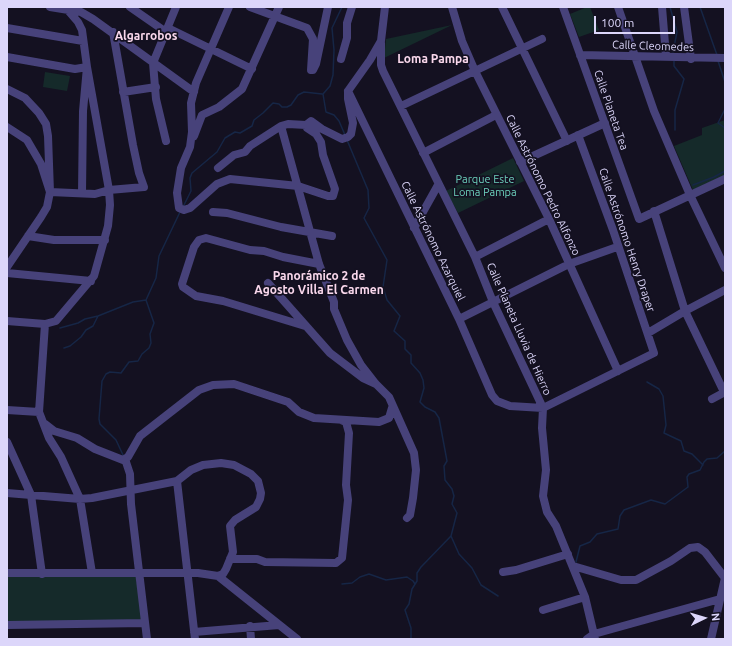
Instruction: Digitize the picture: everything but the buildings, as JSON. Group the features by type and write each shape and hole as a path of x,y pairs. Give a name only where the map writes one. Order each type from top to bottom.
{"street":[{"path":"50,7 70,9 80,12 113,32 194,92"},
{"path":"130,7 167,30 212,48 252,69"},
{"path":"166,141 156,99 153,62 176,7"},
{"path":"190,147 192,132 190,109 196,83 229,7"},
{"path":"250,7 307,28 311,32 313,49 310,67 313,70 316,64 328,7"},
{"path":"279,7 252,69 239,93 219,107 202,115 181,168 177,193 178,205 182,210 190,208 206,192 226,180 298,186 328,196 333,196 335,192 321,142 316,134 307,128 306,125"},
{"path":"341,59 346,38 347,23 352,7"},
{"path":"218,168 234,155 245,152 250,146 281,126 294,124 306,125 311,122 342,139 348,137 351,134 352,122 348,91 370,60 381,40 385,7"},
{"name":"Calle Astrónomo Pedro Alfonzo","path":"452,7 462,41 475,71 549,220 618,371"},
{"path":"502,7 567,141"},
{"name":"Calle Planeta Tea","path":"563,7 639,219 654,211"},
{"path":"618,7 654,111 690,195 725,268"},
{"path":"662,7 666,56"},
{"path":"684,7 691,59"},
{"path":"7,321 45,324 56,321 91,281 105,240 110,216 109,190 83,41 80,26 70,9"},
{"path":"7,28 83,41"},
{"path":"50,192 95,194 109,190 144,187 139,173 113,32"},
{"name":"Calle Planeta Lluvia de Hierro","path":"381,40 381,65 474,257 492,302 543,408 542,428 546,470 543,496 547,512 556,526 585,597 592,637"},
{"path":"401,106 542,40"},
{"name":"Calle Cleomedes","path":"580,55 666,56 691,59 725,58"},
{"path":"7,57 75,69 87,67"},
{"path":"82,193 82,119 87,67"},
{"path":"123,92 156,87"},
{"path":"7,88 25,98 39,113 46,124 48,136 50,192 46,207 7,267"},
{"name":"Calle Astrónomo Azarquiel","path":"348,91 459,319 492,395 497,401 510,406 543,408"},
{"path":"423,154 496,115"},
{"path":"520,162 605,123"},
{"path":"281,126 319,264 347,340 361,365 376,384 389,397 392,408 408,437 415,457 413,498 410,515 407,518"},
{"path":"7,127 27,140 41,164 50,192"},
{"name":"Calle Astrónomo Henry Draper","path":"578,135 613,230 617,247 654,353 618,371"},
{"path":"712,399 724,392 685,311 654,211 725,179"},
{"path":"414,228 438,185"},
{"path":"213,212 220,211 267,224 332,236"},
{"path":"474,257 549,220"},
{"path":"28,236 54,240 105,240"},
{"path":"305,326 223,301 196,296 183,287 182,284 194,247 199,240 206,238 250,250 264,251 283,257 319,264"},
{"path":"459,319 569,264 617,247"},
{"path":"7,272 91,281"},
{"path":"268,283 300,318 305,326 336,358 363,378 376,384"},
{"path":"648,333 725,290"},
{"path":"45,324 39,412 80,499 92,573"},
{"path":"543,408 618,371"},
{"path":"147,639 131,491 126,459 140,436 194,394 213,385 234,384 288,402 306,416 379,422 389,418 392,408"},
{"path":"7,410 39,412"},
{"path":"230,559 256,560 265,562 336,563 342,558 348,500 346,486 348,433 346,422 341,420"},
{"path":"45,424 54,431 77,438 95,449 108,453 120,460 126,459"},
{"path":"7,442 31,495 42,574"},
{"path":"7,493 80,499 116,495 177,481 191,470 203,465 221,463 234,465 251,474 258,481 261,493 259,503 251,512 235,520 230,526 233,547 230,559 223,574 218,576 188,574 7,573"},
{"path":"177,481 195,635 250,626 279,625"},
{"path":"573,566 621,580 636,580 671,561 690,548 698,547 705,552 725,578 711,639"},
{"path":"503,572 516,570 568,554"},
{"path":"218,576 297,639"},
{"path":"543,610 585,597"},
{"path":"592,637 720,599"},
{"path":"717,617 717,639"},
{"path":"7,625 146,623"},
{"path":"250,626 251,639"}],"green space":[{"path":"590,7 599,30 579,37 570,14"},
{"path":"452,25 384,58 386,39"},
{"path":"45,72 70,76 67,91 43,87"},
{"path":"725,120 725,175 693,190 674,146 702,135 702,128"},
{"name":"Parque Este Loma Pampa","path":"513,158 524,181 458,213 446,191"},
{"path":"136,576 142,621 7,621 7,577"}],"waterway":[{"path":"342,7 332,28 334,50 333,75 330,86 323,94 326,112 334,115 339,121 345,135"},
{"path":"670,7 677,32 673,52"},
{"path":"700,7 717,55"},
{"path":"674,61 674,66 684,79 675,110 675,130"},
{"path":"718,61 725,82"},
{"path":"183,207 191,191 190,178 192,173 217,152 225,138 235,132 240,133 252,126 254,120 273,103 279,104 282,107 287,107 291,105 298,95 304,92 322,94"},
{"path":"725,109 718,123 725,128"},
{"path":"347,140 368,190 369,208 364,218 387,260 383,287 387,300 400,316 394,331 405,341 405,349 411,355 411,363 420,373 423,380 424,388 420,402 425,407 435,412 439,418 447,461 444,466 445,480 452,489 454,496 452,504 457,513 451,536 417,573 417,581 412,589 409,604 405,610 411,628 411,639"},
{"path":"693,185 725,171"},
{"path":"123,455 116,440 100,424 99,419 102,381 106,374 110,372 121,373 129,362 138,361 142,354 149,348 151,343 150,334 154,323 146,300 156,278 159,256 180,212"},
{"path":"64,348 70,346 81,337 86,330 93,326 98,316 133,302 146,300"},
{"path":"60,328 98,316"},
{"path":"647,382 659,389 663,396 666,425 664,433 681,441 684,451 692,454 703,465"},
{"path":"576,562 580,546 590,542 597,534 618,529 620,516 624,510 651,500 665,504 688,487 687,477 689,474 700,470 707,459 717,458 725,451"},
{"path":"451,536 459,554 472,568 481,585 498,596"},
{"path":"342,584 352,583 360,577 369,574 386,580 407,577 415,584"}],"district":[{"name":"Algarrobos","path":"146,36"},
{"name":"Loma Pampa","path":"433,59"},
{"name":"Panorámico 2 de Agosto Villa El Carmen","path":"319,283"}]}
